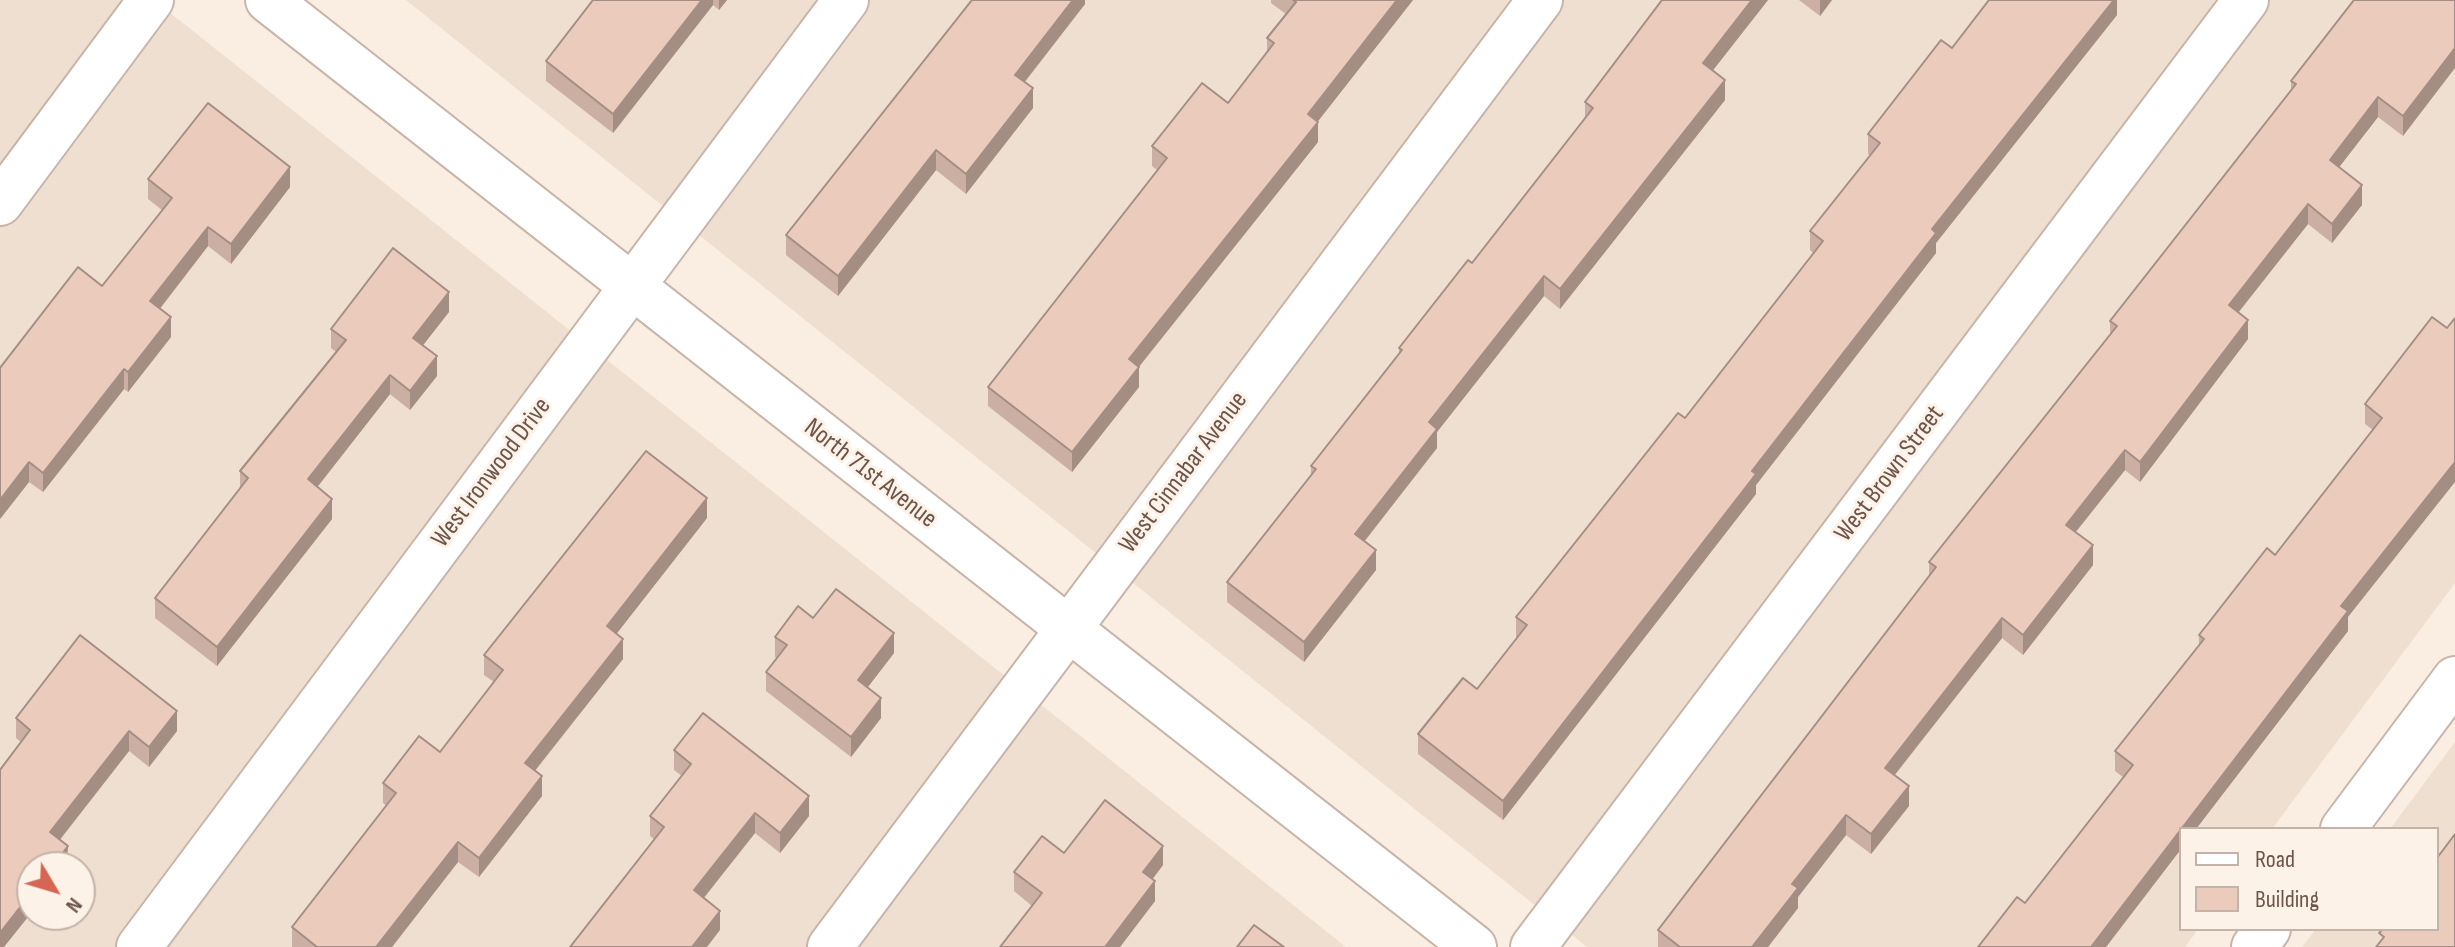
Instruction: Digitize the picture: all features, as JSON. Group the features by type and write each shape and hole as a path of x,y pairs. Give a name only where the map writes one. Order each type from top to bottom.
{"street":[{"path":"0,203 151,0"},
{"name":"North 71st Avenue","path":"268,0 1474,947"},
{"name":"West Ironwood Drive","path":"139,947 846,0"},
{"name":"West Cinnabar Avenue","path":"830,947 1540,0"},
{"name":"West Brown Street","path":"1533,947 2246,0"},
{"path":"2344,827 2455,679"},
{"path":"2254,947 2266,931"}],"shaded area":[{"path":"0,0 154,0 1346,947 0,947"},
{"path":"406,0 2455,0 2455,583 2273,827 2179,827 2179,931 2197,931 2185,947 1587,947"},
{"path":"2455,742 2455,947 2302,947 2314,931 2439,931 2439,827 2391,827"}],"building":[{"path":"593,0 702,0 613,114 546,61"},
{"path":"972,0 1073,0 1015,75 1033,88 966,174 936,150 838,276 786,235"},
{"path":"1293,0 1397,0 1308,114 1318,122 1129,359 1139,367 1072,452 988,387 1167,158 1152,146 1202,83 1228,103 1274,43 1267,38 1296,2"},
{"path":"1662,0 1752,0 1703,63 1725,80 1560,289 1544,276 1429,422 1437,429 1355,534 1376,550 1304,642 1227,582 1316,469 1311,466 1402,350 1399,348 1468,260 1472,263 1593,108 1585,102"},
{"path":"1989,0 2114,0 1932,229 1936,233 1752,471 1756,474 1503,801 1418,734 1463,678 1477,689 1527,625 1516,617 1678,413 1685,418 1823,241 1810,231 1880,143 1868,134 1941,40 1952,48"},
{"path":"2354,0 2455,0 2455,48 2403,116 2378,97 2330,160 2362,185 2332,224 2308,204 2229,305 2248,320 2140,462 2125,450 2066,525 2093,545 2023,635 2002,618 1885,768 1909,786 1871,834 1846,815 1792,884 1798,888 1752,947 1680,947 1658,930 1936,567 1929,562 2117,326 2110,321 2296,84 2291,81"},
{"path":"208,103 290,167 231,244 208,227 150,301 171,317 128,372 124,369 43,473 29,462 0,500 0,368 78,267 102,286 172,198 148,179"},
{"path":"393,248 449,292 413,338 437,356 410,391 390,375 308,479 332,499 217,647 155,598 248,478 240,471 346,340 331,329"},
{"path":"2432,317 2447,328 2455,318 2455,462 2341,606 2348,611 2183,827 2179,827 2179,832 2091,947 1978,947 2017,897 2025,903 2133,765 2115,751 2204,639 2199,635 2267,548 2275,555 2382,418 2365,404"},
{"path":"646,451 707,498 607,626 623,639 525,763 542,776 479,858 458,842 376,947 317,947 292,927 396,793 383,783 419,736 440,752 503,670 484,655"},
{"path":"836,589 894,633 858,680 881,698 851,737 766,672 787,645 775,637 798,606 813,618"},
{"path":"80,635 177,711 149,747 129,731 50,832 68,846 64,851 16,851 16,912 0,933 0,770 30,730 16,718"},
{"path":"703,713 809,796 780,833 755,813 694,890 720,911 692,947 570,947 664,827 650,816 691,764 674,750"},
{"path":"1105,800 1163,846 1143,872 1155,881 1105,947 1000,947 1042,893 1014,872 1042,836 1064,853"},
{"path":"2455,834 2455,947 2376,947 2384,937 2379,933 2381,931 2439,931 2439,855"},
{"path":"1254,925 1284,947 1237,947"}]}
